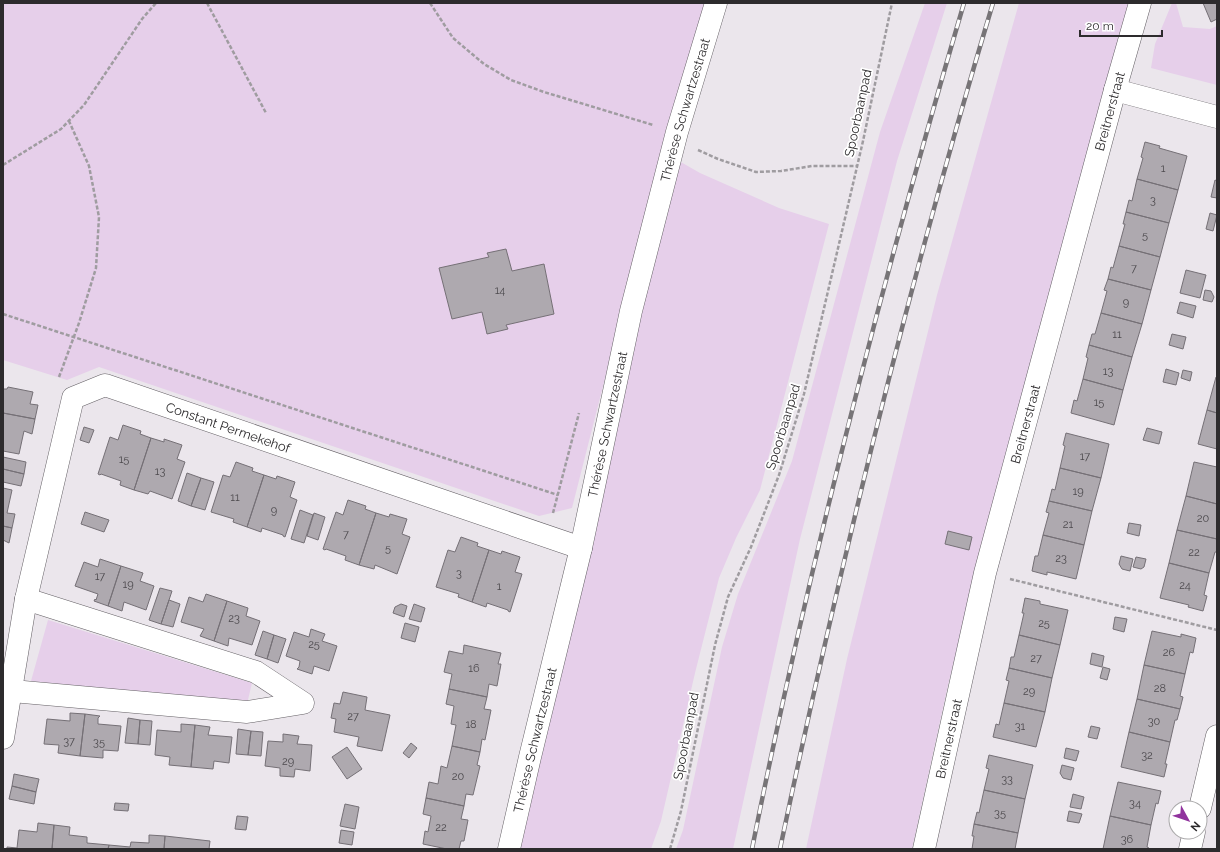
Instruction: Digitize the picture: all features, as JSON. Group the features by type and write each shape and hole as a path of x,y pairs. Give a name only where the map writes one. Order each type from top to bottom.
{"street":[{"name":"Thérèse Schwartzestraat","path":"509,849 581,548 631,311 676,136 716,3"},
{"name":"Breitnerstraat","path":"924,849 985,573 1115,90 1140,3"},
{"path":"1115,90 1217,117"},
{"name":"Constant Permekehof","path":"73,398 106,385 581,548"},
{"path":"3,738 12,691 26,599 73,398"},
{"path":"12,691 247,712 303,703 256,672 26,599"},
{"path":"1202,800 1217,736"}],"path":[{"path":"3,165 61,129 84,105 142,19 156,3"},
{"path":"207,3 266,113"},
{"path":"430,3 453,38 484,64 511,80 676,136 718,159 756,172 781,171 812,166 857,166"},
{"name":"Spoorbaanpad","path":"670,849 681,811 715,645 728,597 779,475 804,394 857,166 892,3"},
{"path":"69,120 89,166 99,217 96,268 67,360 54,388 73,398"},
{"path":"3,314 558,495"},
{"path":"547,536 580,413"},
{"path":"985,573 1217,630"}],"shaded area":[{"path":"3,3 705,3 672,115 572,508 539,516 99,367 67,380 3,360"},
{"path":"925,3 947,3 897,161 800,539 733,849 676,849 683,830 722,647 738,594 792,461 880,132"},
{"path":"1019,3 1130,3 1022,394 948,685 912,849 806,849 847,659 937,295"},
{"path":"1172,3 1176,3 1183,27 1210,29 1217,26 1217,85 1151,68 1155,44"},
{"path":"679,161 700,173 779,208 829,224 760,490 736,538 719,578 695,673 661,821 651,849 517,849 530,757"},
{"path":"48,620 252,683 247,704 31,681"}],"building":[{"path":"1203,3 1217,3 1217,19 1211,22"},
{"path":"1145,142 1160,146 1159,148 1187,156 1178,190 1137,179 1143,158 1141,157"},
{"path":"1137,179 1178,190 1169,223 1126,212 1129,200 1132,201"},
{"path":"1215,180 1217,181 1217,198 1211,197"},
{"path":"1126,212 1169,223 1160,257 1119,246 1125,224 1123,224"},
{"path":"1210,213 1217,215 1213,231 1206,229"},
{"path":"1119,246 1160,257 1151,290 1108,279 1111,267 1113,268"},
{"path":"506,249 512,271 544,264 554,314 506,325 508,329 487,334 482,312 452,319 439,268 489,257 487,253"},
{"path":"1186,270 1206,275 1200,298 1180,293"},
{"path":"1108,279 1151,290 1142,324 1101,313 1107,291 1104,290"},
{"path":"1205,290 1211,291 1214,297 1212,302 1203,300"},
{"path":"1180,302 1196,306 1193,318 1177,313"},
{"path":"1101,313 1142,324 1132,357 1089,345 1092,334 1095,334"},
{"path":"1172,334 1186,337 1183,349 1169,345"},
{"path":"1089,345 1132,357 1123,390 1083,379 1088,358 1086,357"},
{"path":"1166,369 1179,373 1176,385 1163,382"},
{"path":"1183,370 1192,372 1190,381 1181,378"},
{"path":"1217,377 1217,413 1207,410"},
{"path":"1083,379 1123,390 1114,425 1071,413 1074,400 1077,401"},
{"path":"8,387 33,392 30,404 38,405 35,419 3,413 3,389 7,389"},
{"path":"1207,410 1217,413 1217,449 1198,444"},
{"path":"3,413 35,419 32,434 24,431 19,454 3,451"},
{"path":"123,425 141,431 140,434 151,438 134,490 120,485 121,481 98,474 110,437 118,440"},
{"path":"84,427 94,430 89,443 80,440"},
{"path":"1147,428 1162,432 1159,444 1143,440"},
{"path":"1066,433 1109,444 1101,478 1060,468 1065,446 1063,445"},
{"path":"151,438 164,442 164,439 182,445 177,459 185,462 172,499 150,491 148,494 134,490"},
{"path":"3,457 26,462 24,474 3,469"},
{"path":"236,462 253,468 252,471 264,475 247,527 233,522 234,519 211,512 223,475 230,477"},
{"path":"1194,462 1217,467 1217,504 1186,496"},
{"path":"1060,468 1101,478 1092,511 1049,501 1052,489 1055,490"},
{"path":"3,469 24,474 21,486 3,482"},
{"path":"187,473 201,478 191,506 178,501"},
{"path":"264,475 276,479 277,476 295,482 290,497 297,500 285,537 262,528 261,532 247,527"},
{"path":"201,478 214,482 205,510 191,506"},
{"path":"3,488 12,490 7,513 15,514 12,528 3,526"},
{"path":"1186,496 1217,504 1217,539 1177,530"},
{"path":"348,500 366,506 365,509 376,513 359,565 345,560 346,556 323,549 336,512 343,515"},
{"path":"1049,501 1092,511 1084,545 1043,535 1049,513 1046,512"},
{"path":"300,510 313,515 304,543 291,539"},
{"path":"85,512 109,520 104,532 81,524"},
{"path":"314,513 325,517 318,540 307,536"},
{"path":"376,513 389,517 390,514 407,519 402,534 410,537 397,574 375,565 374,569 359,565"},
{"path":"1129,523 1141,525 1139,536 1127,533"},
{"path":"3,526 12,528 9,543 3,540"},
{"path":"1177,530 1217,539 1217,552 1215,552 1209,573 1169,563"},
{"path":"948,531 972,537 969,550 945,544"},
{"path":"1043,535 1084,545 1076,579 1047,572 1047,575 1032,571 1035,556 1038,556"},
{"path":"461,537 478,543 477,546 489,550 472,602 458,597 459,594 436,587 448,550 455,552"},
{"path":"489,550 501,554 502,551 520,557 515,572 522,574 510,612 487,603 486,607 472,602"},
{"path":"1121,556 1133,559 1130,571 1122,569 1119,564"},
{"path":"1136,557 1146,559 1144,567 1141,569 1133,567"},
{"path":"100,559 121,566 108,606 94,601 95,599 96,600 98,594 75,586 84,562 98,567"},
{"path":"1169,563 1209,573 1204,595 1207,596 1203,611 1188,607 1189,605 1160,598"},
{"path":"121,566 143,573 140,581 154,586 146,610 124,602 122,611 108,606"},
{"path":"160,588 172,591 161,624 149,620"},
{"path":"206,594 227,601 214,641 200,636 204,629 181,622 189,597 203,602"},
{"path":"1025,598 1040,601 1040,604 1068,610 1060,645 1019,635 1024,613 1022,613"},
{"path":"169,600 180,604 173,627 161,624"},
{"path":"227,601 248,608 246,616 260,621 252,645 229,638 228,646 214,641"},
{"path":"401,604 407,606 404,617 393,613 395,607"},
{"path":"414,604 425,608 421,622 409,619"},
{"path":"1115,617 1127,619 1124,632 1113,629"},
{"path":"405,623 419,627 415,642 401,638"},
{"path":"311,629 325,634 322,641 337,646 329,671 314,666 312,674 297,669 300,661 286,656 294,632 309,637"},
{"path":"263,631 274,635 267,659 255,655"},
{"path":"1152,631 1181,637 1181,634 1196,638 1193,653 1190,652 1185,674 1144,665"},
{"path":"274,635 286,639 278,663 267,659"},
{"path":"1019,635 1060,645 1052,678 1009,668 1011,657 1014,657"},
{"path":"464,645 501,653 498,664 501,664 497,686 489,684 487,697 449,689 452,674 444,672 449,651 463,654"},
{"path":"1092,653 1104,656 1102,667 1090,664"},
{"path":"1144,665 1185,674 1180,696 1183,697 1180,709 1137,699"},
{"path":"1103,667 1110,669 1107,680 1100,678"},
{"path":"1009,668 1052,678 1045,712 1004,703 1009,681 1006,680"},
{"path":"449,689 487,697 484,709 491,710 485,740 482,739 480,752 452,746 456,725 451,724 454,706 446,704"},
{"path":"343,692 367,697 365,710 390,715 382,751 357,746 359,737 334,732 336,719 331,718 334,703 340,704"},
{"path":"1137,699 1180,709 1177,720 1175,720 1170,742 1129,732"},
{"path":"1004,703 1045,712 1036,747 993,737 996,724 999,725"},
{"path":"70,713 85,714 80,756 58,753 59,745 44,744 47,719 70,721"},
{"path":"85,714 100,716 98,718 98,724 121,726 118,751 103,750 103,758 80,756"},
{"path":"128,718 140,720 138,744 125,743"},
{"path":"140,720 152,721 150,745 138,744"},
{"path":"181,724 195,725 191,767 169,765 170,757 155,755 157,730 181,732"},
{"path":"195,725 210,727 208,735 232,737 229,763 214,761 213,769 191,767"},
{"path":"1091,726 1100,728 1097,739 1088,737"},
{"path":"238,729 251,731 248,755 236,754"},
{"path":"251,731 263,732 261,756 248,755"},
{"path":"1129,732 1170,742 1165,764 1167,764 1164,777 1121,767"},
{"path":"283,734 299,736 297,744 312,745 310,771 295,769 294,777 280,776 280,768 265,766 268,741 283,742"},
{"path":"411,743 417,748 409,758 403,753"},
{"path":"452,746 480,752 477,765 480,766 473,795 466,794 464,806 426,798 429,782 438,784 441,766 447,768"},
{"path":"347,747 362,769 347,779 332,757"},
{"path":"1066,748 1079,751 1076,761 1064,758"},
{"path":"989,755 1033,765 1025,799 984,790 989,769 986,768"},
{"path":"1062,765 1074,768 1071,780 1063,778 1060,773"},
{"path":"14,774 39,779 36,792 12,786"},
{"path":"1118,782 1161,791 1158,804 1156,803 1151,825 1110,816"},
{"path":"12,786 36,792 34,804 9,799"},
{"path":"984,790 1025,799 1018,833 974,824 977,812 979,813"},
{"path":"1073,794 1084,797 1081,809 1070,807"},
{"path":"426,798 464,806 461,819 468,820 464,841 461,841 459,849 447,849 423,844 425,831 428,832 431,816 423,814"},
{"path":"115,803 129,804 128,811 114,810"},
{"path":"345,804 359,807 355,829 340,826"},
{"path":"1069,811 1082,814 1079,823 1067,821"},
{"path":"237,816 248,817 246,830 235,829"},
{"path":"1110,816 1151,825 1147,847 1149,849 1103,849"},
{"path":"38,823 54,825 52,849 7,849 7,847 17,848 19,830 37,832"},
{"path":"974,824 1018,833 1015,849 972,849"},
{"path":"54,825 70,827 69,835 87,837 87,843 109,845 108,849 52,849"},
{"path":"341,830 354,832 352,845 339,843"},
{"path":"149,835 165,836 164,849 108,849 109,845 130,847 131,842 149,843"},
{"path":"165,836 210,841 209,849 164,849"}],"railway":[{"path":"752,849 798,636 849,424 904,213 964,3"},
{"path":"780,849 827,636 878,424 933,213 993,3"}]}
